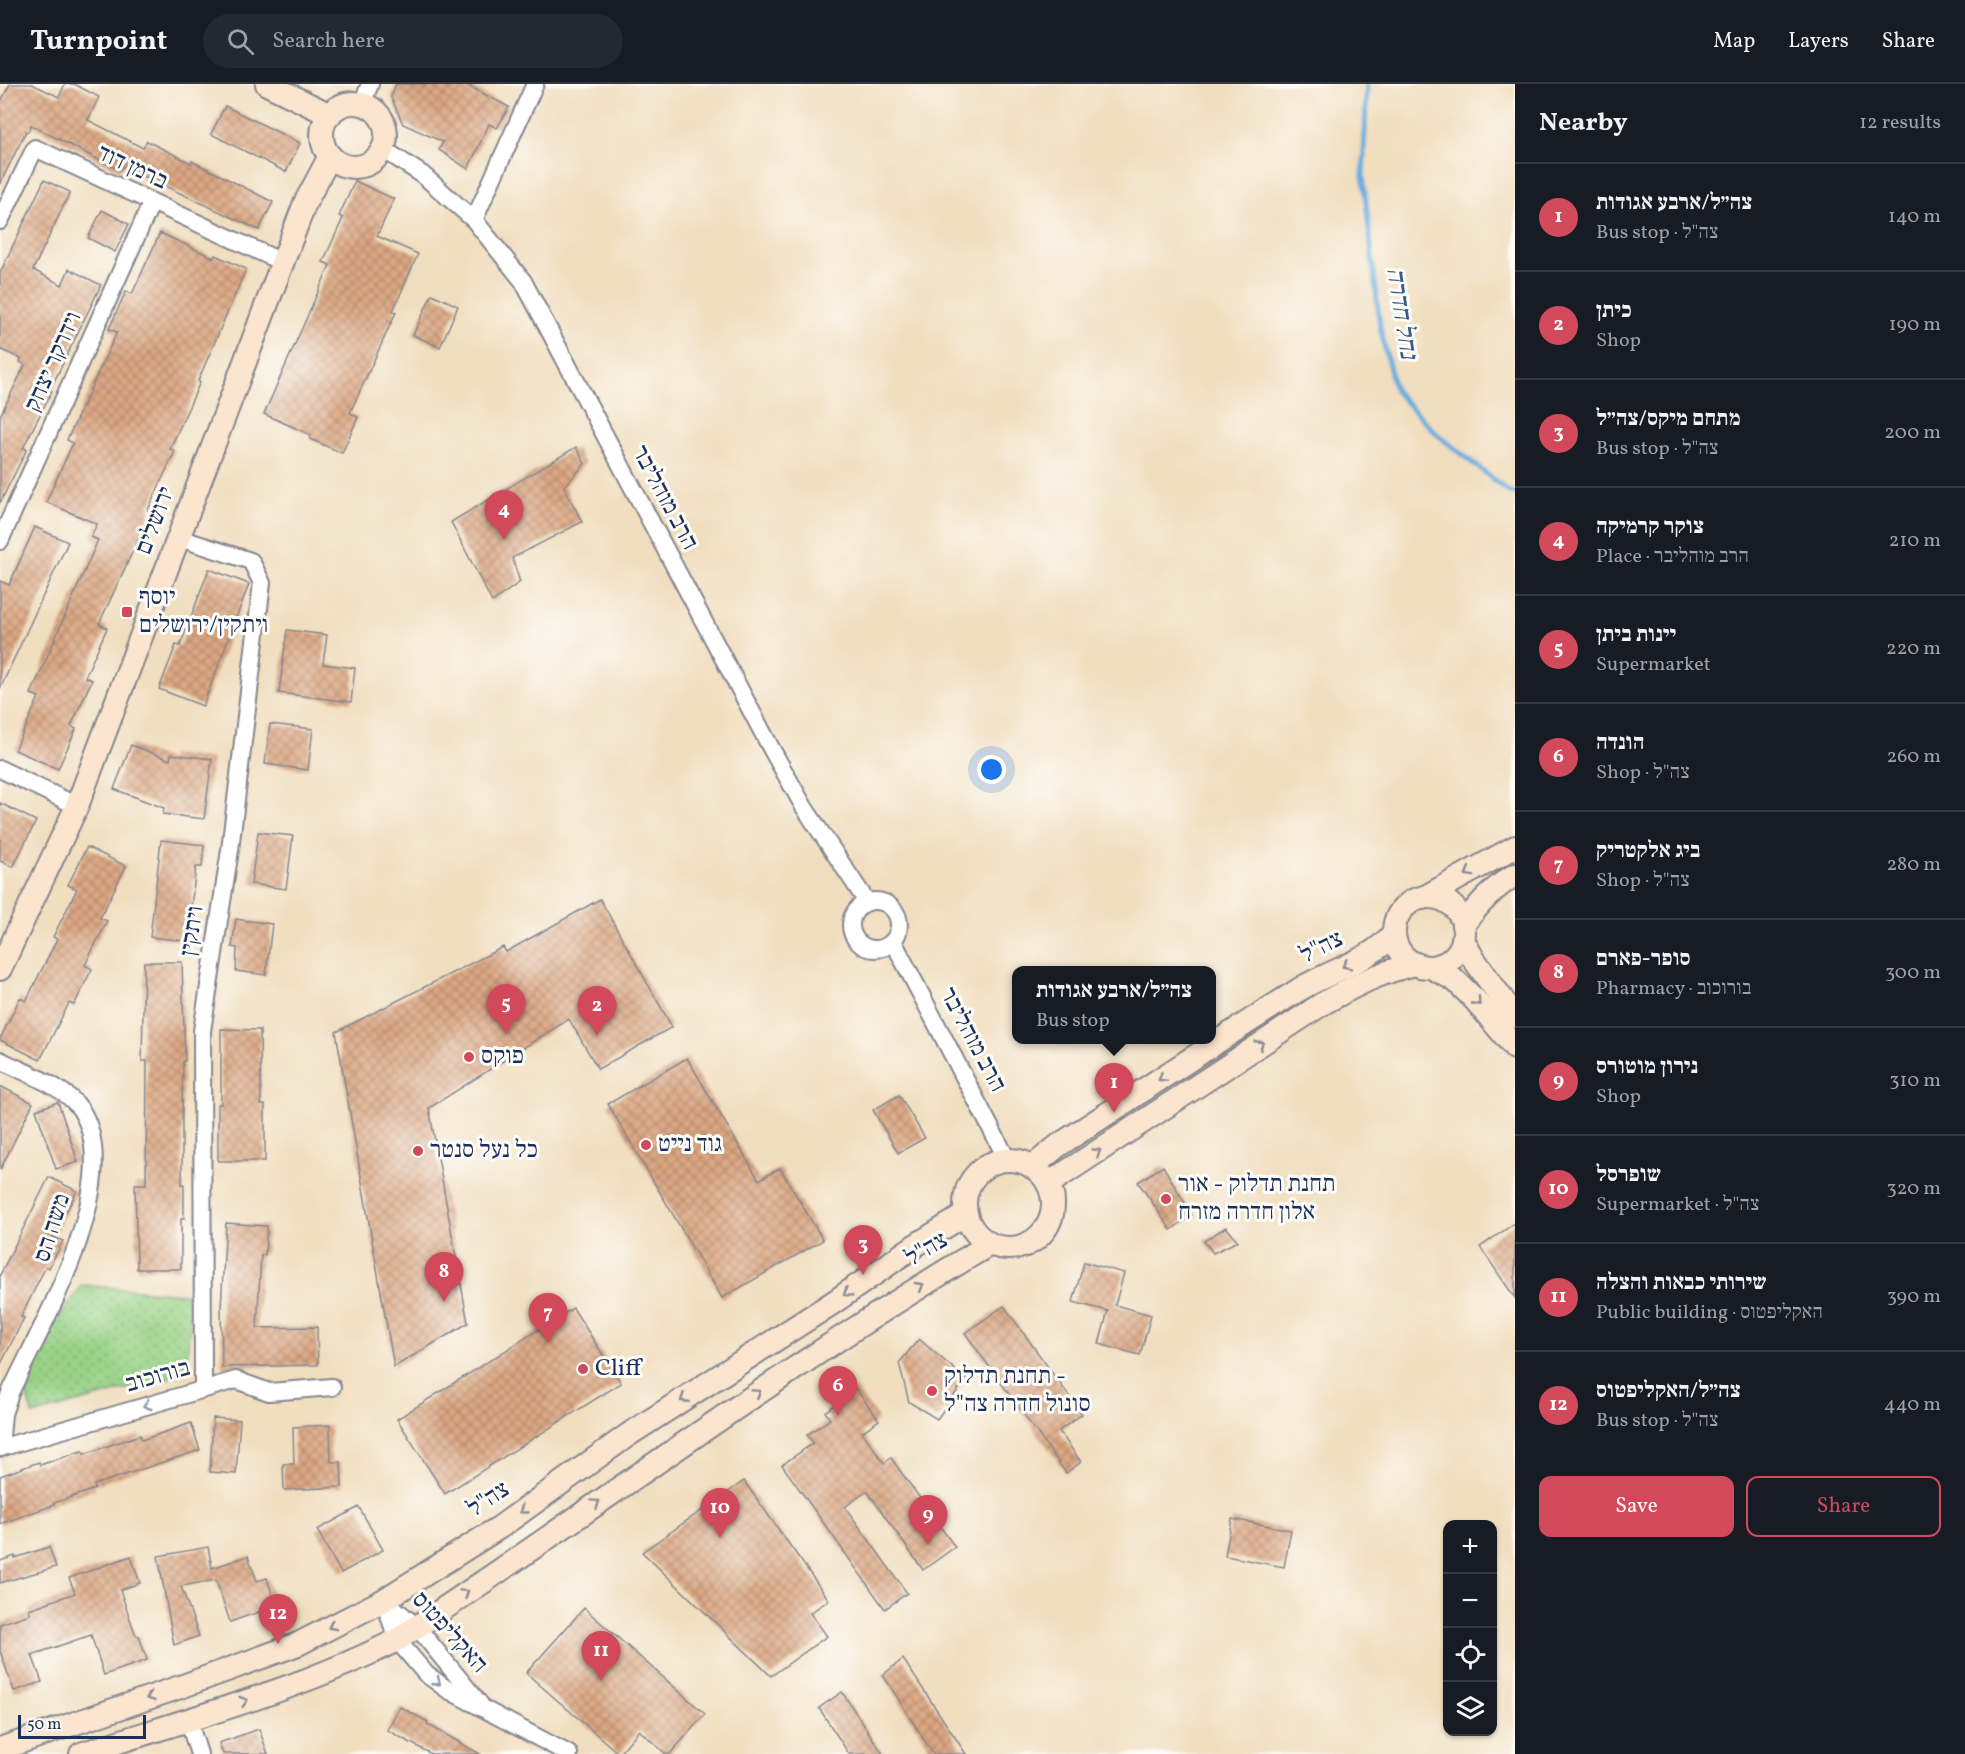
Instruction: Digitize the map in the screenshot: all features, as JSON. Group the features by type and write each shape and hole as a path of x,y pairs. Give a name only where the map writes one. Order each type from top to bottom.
{"main road":[{"path":"267,84 330,115"},
{"path":"366,94 386,130 383,149 369,164 358,167 338,163 325,147 322,136 324,125 330,115 366,94"},
{"name":"ירושלים","path":"0,969 77,806 282,262 305,203 330,156"},
{"path":"1515,847 1404,908 1398,916 1394,933 1399,950 1406,958 1455,980 1515,1048"},
{"path":"1424,965 1448,962 1456,955 1463,932 1483,899 1515,875"},
{"path":"1423,898 1444,901 1460,915 1463,932 1473,958 1515,1017"},
{"name":"צה\"ל","path":"1216,1043 1300,989 1378,948 1394,933"},
{"name":"צה\"ל","path":"1048,1184 1322,1004 1396,968 1424,965"},
{"name":"צה\"ל","path":"1032,1167 1059,1146 1214,1044"},
{"path":"1008,1161 1020,1162 1032,1167 1048,1184 1053,1205 1052,1216 1047,1227 1040,1236 1021,1247 1000,1247 990,1244 974,1232 966,1215 965,1202 974,1178 989,1166 1008,1161"},
{"name":"צה\"ל","path":"0,1749 298,1644 384,1600 500,1527 628,1435 834,1302 916,1245 966,1215"},
{"name":"צה\"ל","path":"81,1754 291,1687 397,1640 796,1367 910,1291 990,1244"}],"street":[{"path":"474,219 535,84"},
{"name":"ברמן דוד","path":"0,221 34,148 151,204 282,262"},
{"name":"הרב מוהליבר","path":"383,149 423,175 474,219 523,281 772,750 804,807 867,902"},
{"name":"וידרקר יצחק","path":"0,541 151,204"},
{"name":"ויתקין","path":"178,538 250,561 262,583 230,850 202,1031 203,1388"},
{"path":"0,769 77,806"},
{"path":"867,902 883,902 895,911 899,926 893,941 879,949 862,946 852,933 852,918 860,906 867,902"},
{"name":"הרב מוהליבר","path":"893,941 1008,1161"},
{"name":"משה הס","path":"0,1060 67,1094 81,1110 91,1135 94,1165 80,1238 10,1393 3,1414 0,1448"},
{"name":"בורוכוב","path":"0,1448 236,1380 269,1392 332,1387"},
{"name":"האקליפטוס","path":"384,1600 417,1627 486,1712"},
{"name":"האקליפטוס","path":"384,1600 397,1640 426,1674 486,1712 569,1754"},
{"path":"188,1719 199,1754"}],"green space":[{"path":"82,1285 192,1295 186,1373 32,1415 26,1391 43,1341"}],"building":[{"path":"10,84 32,84 59,97 65,84 74,84 99,97 88,120 143,148 147,141 273,202 259,230 122,166 119,170 31,125 0,184 0,103"},
{"path":"396,84 465,84 509,107 497,128 489,124 468,169 439,150 443,142 403,124 391,97"},
{"path":"225,106 300,143 286,172 211,134"},
{"path":"44,180 70,192 33,270 62,285 69,269 101,285 23,448 27,449 0,503 0,416 25,365 20,362 21,359 0,349 0,273"},
{"path":"355,181 394,199 377,236 418,254 393,311 396,312 350,413 358,417 342,453 310,439 311,435 264,414 330,265 323,262 343,218 339,216"},
{"path":"102,210 129,224 115,252 88,238"},
{"path":"160,233 214,258 215,255 246,269 170,449 175,451 148,510 151,512 99,624 107,628 85,677 92,680 71,726 76,729 58,769 15,750 39,697 31,694 98,540 91,537 97,524 46,502 73,443 67,440 117,332 109,329 126,291 132,294"},
{"path":"432,294 458,306 440,347 413,335"},
{"path":"576,447 585,464 564,487 582,522 512,558 520,582 492,602 451,522"},
{"path":"35,527 68,542 0,689 0,581 9,585"},
{"path":"209,569 249,584 203,706 159,689 176,645 180,646"},
{"path":"287,630 327,635 323,664 355,668 351,702 279,693"},
{"path":"270,724 313,729 308,770 265,764"},
{"path":"131,745 170,760 171,754 212,759 204,819 163,814 164,808 114,789"},
{"path":"0,803 36,821 13,867 0,861"},
{"path":"258,832 293,836 286,889 251,884"},
{"path":"161,840 204,845 202,867 196,867 187,941 150,937"},
{"path":"87,847 126,866 100,918 107,921 85,965 92,969 74,1005 69,1003 40,1060 0,1039 20,998 26,1001 57,939 53,937 77,889 68,885"},
{"path":"600,899 672,1027 598,1069 569,1019 429,1108 468,1323 394,1367 336,1032 503,947 506,952"},
{"path":"236,919 272,924 266,975 236,971 237,948 232,947"},
{"path":"144,962 182,962 185,1061 183,1061 182,1111 184,1218 181,1218 181,1269 137,1269 135,1184 146,1184 147,1061 142,1061"},
{"path":"221,1029 260,1030 261,1105 265,1105 265,1161 218,1161"},
{"path":"687,1058 759,1180 780,1168 823,1240 722,1298 608,1104"},
{"path":"0,1086 33,1103 0,1170"},
{"path":"899,1095 925,1138 898,1153 873,1110"},
{"path":"58,1102 78,1162 56,1169 36,1110"},
{"name":"תחנת תדלוק - אור אלון חדרה מזרח","path":"1163,1166 1192,1215 1171,1230 1138,1182"},
{"path":"49,1177 77,1191 53,1237 63,1241 49,1268 46,1266 0,1366 0,1275"},
{"path":"226,1223 267,1226 265,1255 261,1255 257,1328 317,1327 318,1365 222,1367 221,1307"},
{"path":"1515,1223 1515,1298 1480,1247"},
{"path":"1226,1227 1238,1241 1213,1253 1204,1241"},
{"path":"1084,1262 1124,1273 1115,1305 1151,1315 1140,1355 1099,1344 1108,1311 1073,1302"},
{"path":"1004,1306 1082,1414 1059,1431 1081,1462 1066,1473 965,1333"},
{"path":"573,1308 621,1383 445,1494 397,1419"},
{"name":"תחנת תדלוק - סונול חדרה צה\"ל","path":"919,1339 966,1379 937,1419 909,1402 899,1363"},
{"path":"856,1389 879,1420 862,1432 884,1463 891,1458 955,1547 923,1570 867,1491 845,1507 907,1593 885,1609 782,1465 813,1443 807,1435 830,1419 825,1412"},
{"path":"213,1418 240,1420 236,1474 210,1472"},
{"path":"191,1423 200,1450 94,1485 95,1489 0,1524 0,1476 39,1462 40,1465 82,1451 84,1454 140,1435 142,1440"},
{"path":"330,1425 331,1462 341,1462 342,1487 284,1490 283,1464 294,1464 293,1427"},
{"path":"744,1481 829,1600 810,1613 827,1636 771,1676 642,1552"},
{"path":"359,1507 383,1550 341,1573 317,1530"},
{"path":"1232,1519 1291,1530 1284,1567 1225,1556"},
{"path":"49,1547 56,1567 0,1583 0,1561"},
{"path":"208,1547 212,1568 248,1556 257,1581 267,1578 276,1606 230,1622 216,1580 181,1586 199,1636 174,1645 158,1556"},
{"path":"131,1556 140,1583 120,1590 147,1660 104,1675 91,1635 32,1655 42,1682 14,1691 0,1651 0,1624 30,1614 29,1609 75,1593 69,1578"},
{"path":"584,1608 705,1714 670,1754 666,1754 639,1730 619,1754 526,1673"},
{"path":"903,1659 966,1754 933,1754 883,1675"},
{"path":"842,1692 883,1754 849,1754 819,1708"},
{"path":"400,1707 480,1754 431,1754 387,1730"},
{"path":"259,1729 268,1754 223,1754 219,1743"}],"waterway":[{"name":"נחל חדרה","path":"1367,84 1363,175 1380,327 1395,391 1438,435 1509,492 1515,493"}],"place":[{"name":"צוקר קרמיקה","path":"504,540"},
{"name":"יוסף ויתקין/ירושלים","path":"127,612"},
{"name":"יינות ביתן","path":"506,1034"},
{"name":"כיתן","path":"597,1036"},
{"name":"פוקס","path":"469,1057"},
{"name":"צה״ל/ארבע אגודות","path":"1114,1113"},
{"name":"גוד נייט","path":"646,1145"},
{"name":"כל נעל סנטר","path":"418,1151"},
{"name":"תחנת תדלוק - אור אלון חדרה מזרח","path":"1166,1199"},
{"name":"מתחם מיקס/צה״ל","path":"863,1275"},
{"name":"סופר-פארם","path":"444,1302"},
{"name":"ביג אלקטריק","path":"548,1343"},
{"name":"Cliff","path":"583,1369"},
{"name":"תחנת תדלוק - סונול חדרה צה\"ל","path":"932,1391"},
{"name":"הונדה","path":"838,1416"},
{"name":"שופרסל","path":"720,1538"},
{"name":"נירון מוטורס","path":"928,1545"},
{"name":"צה״ל/האקליפטוס","path":"278,1644"},
{"name":"שירותי כבאות והצלה","path":"601,1681"}]}
